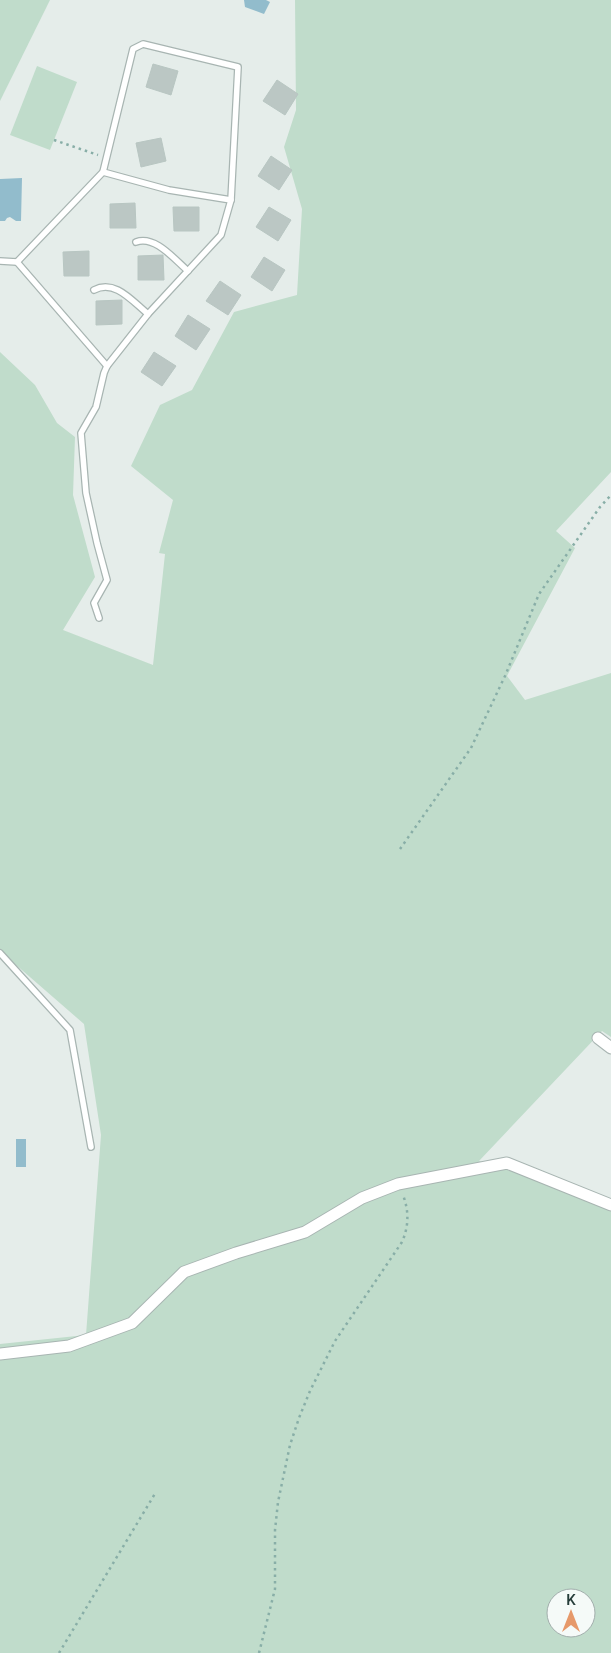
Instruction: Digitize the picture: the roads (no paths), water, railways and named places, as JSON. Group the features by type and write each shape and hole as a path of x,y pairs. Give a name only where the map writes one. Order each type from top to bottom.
{"street":[{"path":"598,1038 611,1048"},
{"path":"0,1354 69,1346 132,1323 184,1272 236,1253 305,1232 362,1198 398,1184 507,1163 611,1205"}],"lane":[{"path":"17,262 103,172 133,49 143,44 238,67 230,200 221,235 148,314 107,366 96,407 81,433 86,493 107,580 94,603 99,618"},
{"path":"103,172 169,190 230,200"},
{"path":"136,242 145,240 155,243 188,270"},
{"path":"0,261 17,262 107,366"},
{"path":"94,290 104,286 117,289 148,314"},
{"path":"0,953 70,1030 91,1147"}],"water":[{"path":"244,0 266,0 270,2 264,14 245,7"},
{"path":"22,178 21,221 16,221 10,217 5,221 0,221 0,179"},
{"path":"16,1139 26,1139 26,1167 16,1167"}]}
